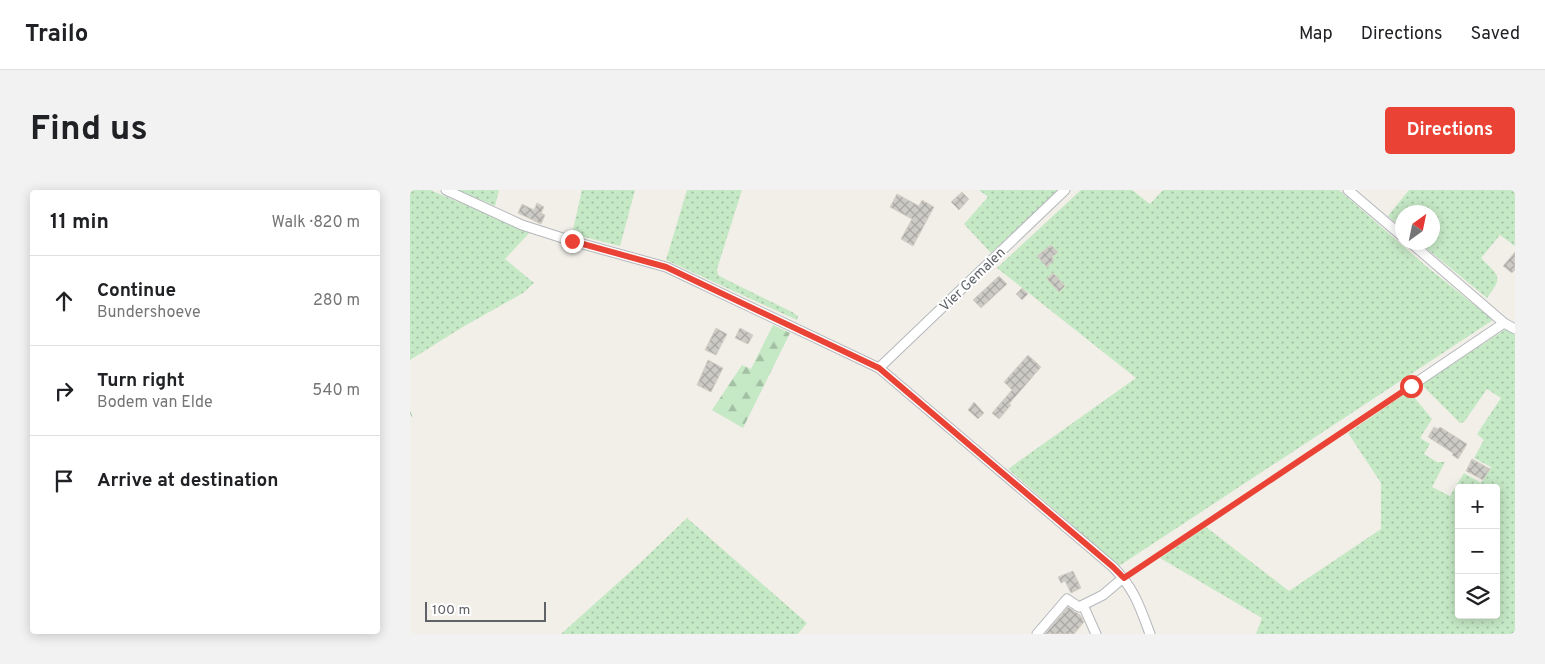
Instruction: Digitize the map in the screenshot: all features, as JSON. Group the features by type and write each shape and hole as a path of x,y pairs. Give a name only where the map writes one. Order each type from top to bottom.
{"street":[{"path":"446,190 522,225 666,267 879,368 1124,578 1139,605 1150,634"},
{"name":"Vier Gemalen","path":"879,368 1064,190"},
{"path":"1348,190 1395,230"},
{"path":"1419,250 1504,323 1515,330"},
{"path":"1411,386 1504,323"},
{"path":"1037,634 1067,599 1079,607 1102,595 1124,578"},
{"path":"1083,605 1096,634"}],"path":[{"path":"1124,578 1411,386"},
{"path":"410,412 413,419"}],"green space":[{"path":"410,190 430,190 530,232 505,259 534,283 523,293 461,328 410,360"},
{"path":"457,190 499,190 495,206"},
{"path":"582,190 635,190 620,246 572,234"},
{"path":"687,190 742,190 717,269 718,275 792,312 798,316 797,320 666,260"},
{"path":"979,190 1058,190 991,253 964,224 988,197"},
{"path":"1081,190 1132,190 1150,204 1163,190 1339,190 1395,239 1395,250 1408,250 1493,320 1119,566 1008,469 1136,378 997,268"},
{"path":"1409,190 1515,190 1515,246 1500,235 1481,258 1497,276 1496,285 1487,298 1429,250 1440,250 1440,205 1397,205"},
{"path":"1395,207 1395,222 1388,216"},
{"path":"773,325 790,333 743,428 712,410 742,365 751,369"},
{"path":"1506,329 1515,335 1515,634 1256,634 1262,618 1160,558 1206,527 1289,591 1381,529 1381,483 1348,433 1409,391 1432,419 1420,438 1430,444 1424,454 1437,462 1445,462 1432,487 1450,496 1455,488 1455,619 1500,619 1500,484 1457,484 1464,473 1481,483 1491,467 1474,458 1484,440 1477,434 1501,398 1487,389 1464,422 1460,423 1421,384"},
{"path":"687,518 807,623 798,634 561,634 640,563"}],"building":[{"path":"962,192 969,199 959,210 951,202"},
{"path":"897,194 919,206 922,200 934,207 913,246 901,239 912,219 890,207"},
{"path":"537,203 544,207 541,213 545,215 541,224 518,213 522,204 534,210"},
{"path":"1051,245 1058,252 1052,257 1054,260 1047,267 1037,256"},
{"path":"1515,252 1515,270 1512,273 1503,266"},
{"path":"1053,273 1065,286 1059,292 1047,279"},
{"path":"999,276 1007,284 981,308 973,300"},
{"path":"1022,288 1028,294 1022,300 1016,294"},
{"path":"716,328 727,334 716,355 705,350"},
{"path":"740,328 753,335 748,344 735,338"},
{"path":"1028,355 1041,367 1009,404 1011,405 999,419 992,413 1012,390 1004,382"},
{"path":"708,360 723,368 711,392 697,385"},
{"path":"974,402 984,413 978,419 968,410"},
{"path":"1434,427 1438,429 1440,427 1467,444 1458,459 1452,455 1453,453 1428,437"},
{"path":"1472,459 1490,469 1483,480 1466,471"},
{"path":"1073,571 1081,588 1071,593 1065,581 1061,583 1058,577"},
{"path":"1068,607 1080,615 1084,622 1074,634 1045,634"}],"route":[{"path":"572,241 650,261 666,267 879,368 1124,578 1411,386"}]}
